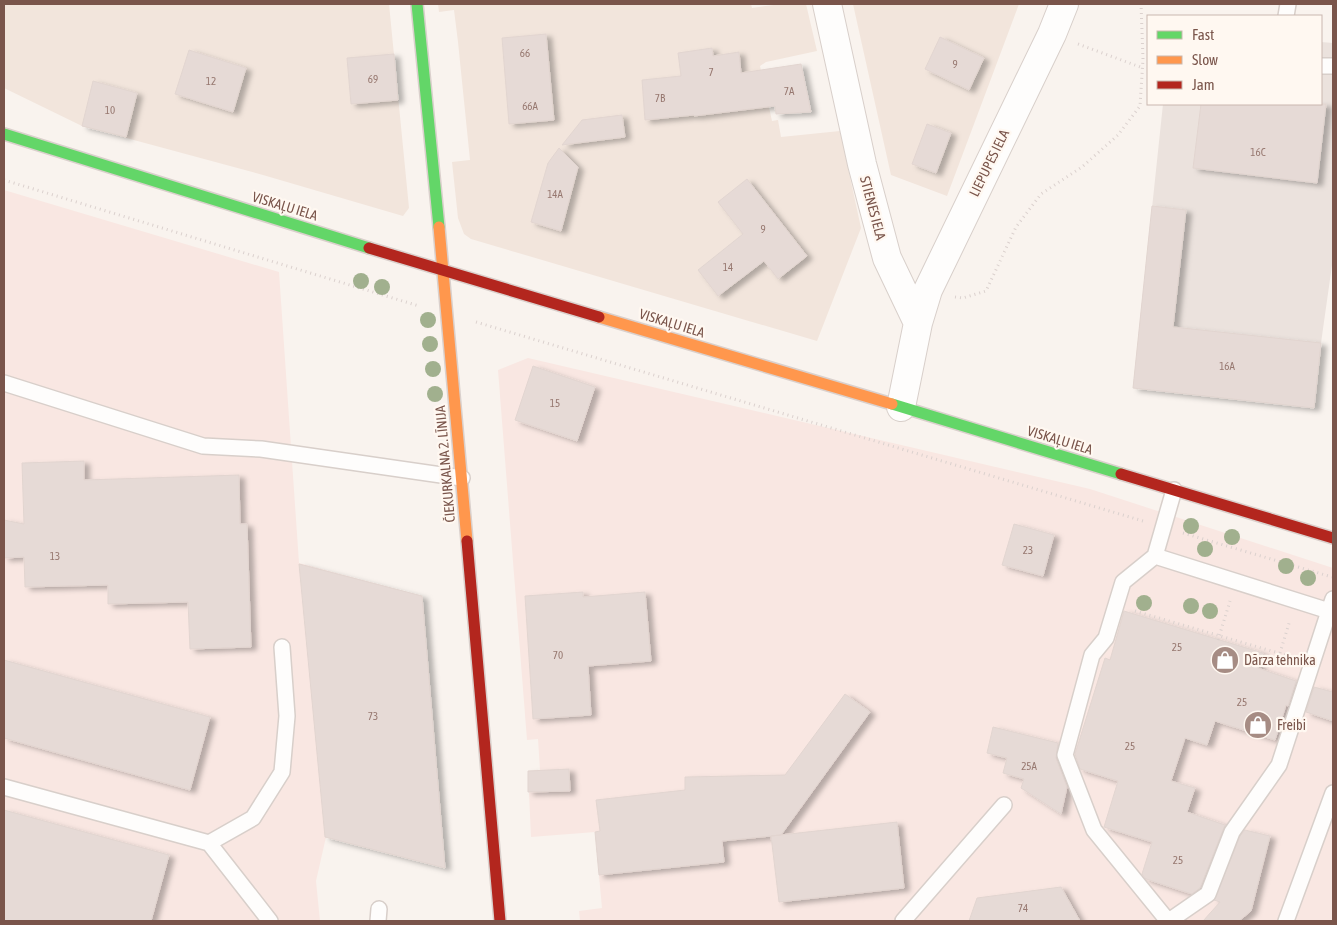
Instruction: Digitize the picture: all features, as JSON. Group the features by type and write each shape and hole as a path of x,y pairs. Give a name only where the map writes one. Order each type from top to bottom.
{"street":[{"name":"ČIEKURKALNA 2. LĪNIJA","path":"417,4 448,314 500,921"},
{"name":"STIENES IELA","path":"826,4 862,164 887,258 918,323"},
{"name":"LIEPUPES IELA","path":"918,323 928,290 1052,34 1064,4"},
{"name":"VISKAĻU IELA","path":"4,134 443,271 1333,538"},
{"path":"901,407 918,323"}],"lane":[{"path":"4,383 203,446 261,449 462,478"},
{"path":"1155,556 1295,600 1331,605 1279,765 1232,832 1208,894 1169,921 1094,830 1065,755 1092,655 1106,638 1123,582 1155,556 1174,490"},
{"path":"209,843 253,818 282,772 287,716 282,648"},
{"path":"4,787 209,843 270,921"},
{"path":"1286,921 1333,793"},
{"path":"903,921 1004,806"}],"path":[{"path":"928,290 963,298 986,292 1016,227 1041,194 1082,167 1118,135 1140,106 1143,68 1141,4"},
{"path":"1052,34 1143,68"},
{"path":"4,180 1333,578"},
{"path":"1219,638 1235,581"},
{"path":"1280,654 1295,600"},
{"path":"1116,605 1219,638 1312,663"}],"shaded area":[{"path":"4,4 389,4 409,208 403,216 263,175 82,126 4,88"},
{"path":"438,4 751,4 752,8 781,4 806,4 817,51 766,62 760,66 772,121 778,120 781,137 840,131 861,228 817,341 471,239 464,234 458,218 452,162 470,160 458,42 454,10 439,12"},
{"path":"853,4 1019,4 947,196 891,175"},
{"path":"1322,42 1333,43 1333,258 1314,408 1133,388 1163,105 1322,105"},
{"path":"4,190 279,272 299,563 422,596 445,868 326,837 316,881 320,921 4,921"},
{"path":"528,358 1090,489 1333,568 1333,921 580,921 579,911 602,908 595,832 531,837 528,771 540,770 538,739 527,740 498,370"}],"building":[{"path":"546,34 554,120 509,124 502,38"},
{"path":"940,37 984,58 969,90 925,69"},
{"path":"712,48 713,56 739,52 741,73 801,64 811,112 776,114 775,106 645,120 642,80 681,76 678,53"},
{"path":"189,50 246,68 233,112 175,94"},
{"path":"394,54 398,100 351,104 347,58"},
{"path":"93,81 137,93 126,137 82,126"},
{"path":"1326,104 1317,183 1193,168 1201,105"},
{"path":"622,115 625,137 562,145 582,120"},
{"path":"927,124 951,133 936,173 912,164"},
{"path":"559,148 578,167 561,231 531,222 548,163"},
{"path":"747,179 807,256 778,279 764,261 718,296 698,270 743,234 718,202"},
{"path":"1152,206 1186,210 1173,327 1321,343 1314,408 1133,388"},
{"path":"533,366 595,387 577,441 515,420"},
{"path":"84,461 84,480 239,475 240,524 247,524 251,647 190,649 188,602 108,604 108,585 25,587 24,557 4,558 4,520 24,524 22,463"},
{"path":"1014,524 1054,535 1043,576 1002,565"},
{"path":"299,564 422,596 445,868 325,837"},
{"path":"583,592 583,597 645,592 651,661 588,666 591,715 533,719 525,596"},
{"path":"1124,611 1263,653 1258,668 1296,681 1275,740 1215,721 1207,745 1185,738 1171,781 1195,788 1187,812 1225,825 1200,888 1192,894 1146,879 1142,874 1152,842 1104,827 1118,781 1080,769 1075,754 1105,658 1110,660"},
{"path":"4,660 210,717 190,790 4,738"},
{"path":"1314,687 1333,692 1333,721 1306,712"},
{"path":"845,694 870,712 781,835 722,841 724,862 599,875 595,832 600,831 596,800 685,790 685,777 785,775"},
{"path":"993,727 1058,743 1056,758 1067,787 1061,814 1021,788 1024,779 1003,773 1007,758 987,753"},
{"path":"569,769 570,791 528,792 528,771"},
{"path":"4,810 169,855 151,921 4,921"},
{"path":"897,822 904,888 779,902 771,836"},
{"path":"1245,830 1270,836 1251,911 1239,921 1203,921 1220,902 1214,900 1240,836"},
{"path":"1061,887 1080,921 969,921 977,898"}],"traffic: fast":[{"path":"417,4 439,227"},
{"path":"4,134 369,248"},
{"path":"892,404 1121,474"}],"traffic: slow":[{"path":"439,227 467,541"},
{"path":"599,317 892,404"}],"traffic: jam":[{"path":"369,248 599,317"},
{"path":"1121,474 1333,538"},
{"path":"467,541 500,921"}],"place":[{"name":"Dārza tehnika","path":"1225,660"},
{"name":"Freibi","path":"1258,725"}]}
